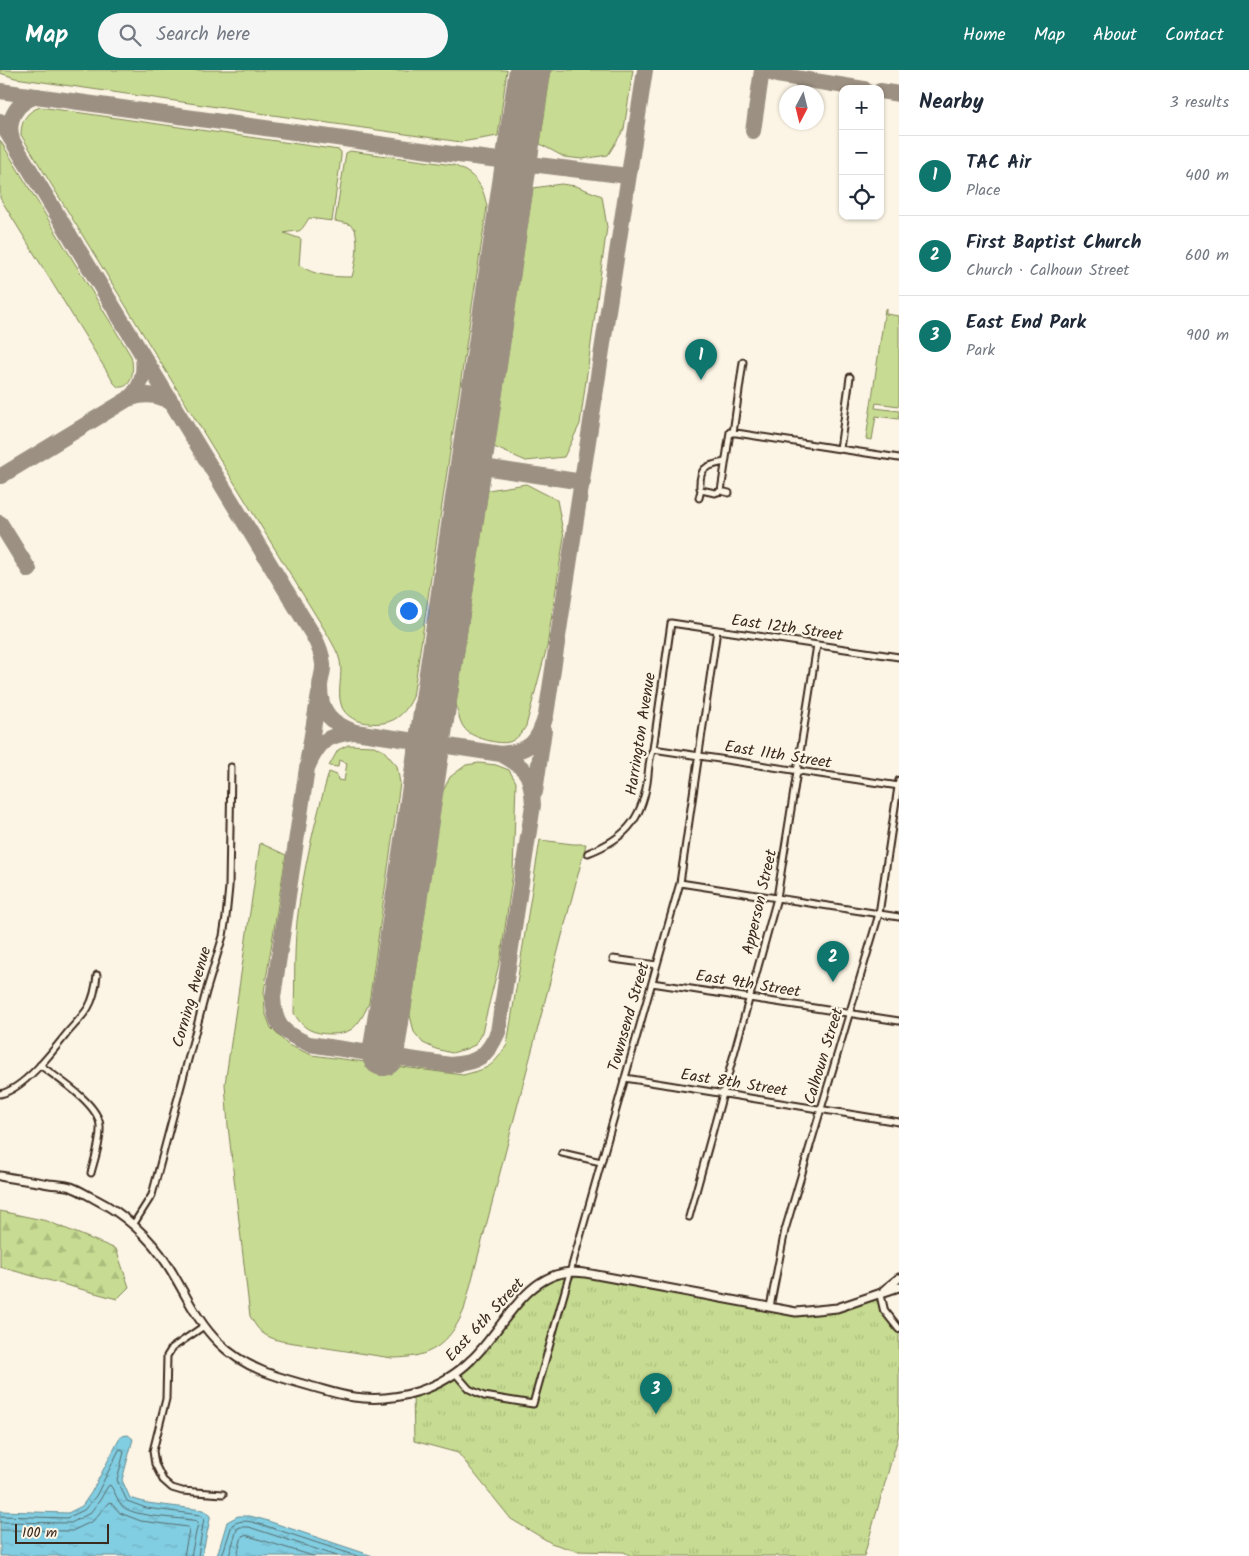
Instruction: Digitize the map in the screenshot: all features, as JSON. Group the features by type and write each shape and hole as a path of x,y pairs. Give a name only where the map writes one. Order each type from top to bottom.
{"main road":[{"name":"East 6th Street","path":"0,1176 70,1187 113,1209 146,1237 159,1252 204,1326 233,1355 250,1366 283,1379 354,1397 391,1397 413,1393 456,1374 473,1359 528,1291 554,1276 571,1272 591,1274 796,1312 837,1308 880,1293"},
{"path":"880,1293 899,1278"},
{"path":"880,1293 899,1287"}],"street":[{"path":"721,490 730,432 733,432 743,362"},
{"path":"840,449 850,377"},
{"path":"733,432 899,458"},
{"path":"700,498 700,475 704,468 725,462"},
{"path":"701,490 715,493 721,490 729,493"},
{"name":"East 12th Street","path":"671,623 899,657"},
{"name":"Harrington Avenue","path":"588,853 617,838 624,832 636,819 642,805 671,623"},
{"name":"Townsend Street","path":"456,1374 469,1389 484,1396 533,1404 680,883 717,630"},
{"name":"Apperson Street","path":"690,1217 777,898 817,645"},
{"name":"East 11th Street","path":"652,749 899,784"},
{"name":"Corning Avenue","path":"132,1225 152,1195 222,936 229,887 231,767"},
{"name":"Calhoun Street","path":"770,1307 785,1230 879,914 899,784"},
{"path":"680,883 899,917"},
{"path":"613,959 657,965"},
{"path":"0,1094 9,1091 40,1065 87,1010 93,996 97,975"},
{"name":"East 9th Street","path":"652,983 899,1021"},
{"path":"40,1065 90,1106 98,1119 100,1126 99,1137 92,1173"},
{"name":"East 8th Street","path":"625,1078 899,1122"},
{"path":"562,1153 601,1162"},
{"path":"880,1293 884,1310 899,1329"},
{"path":"204,1326 172,1348 167,1356 166,1399 153,1451 155,1464 163,1480 172,1488 182,1491 223,1494"}],"green space":[{"path":"0,70 507,70 498,136 461,142 15,78 0,73"},
{"path":"551,70 633,70 624,129 608,155 582,159 564,157 540,144"},
{"path":"40,107 339,150 341,157 332,221 309,218 299,231 284,233 301,239 299,265 311,272 324,275 352,277 355,265 357,247 355,229 349,224 335,221 346,153 350,151 453,165 467,172 480,186 487,207 413,697 405,710 393,720 383,723 358,721 343,710 340,699 340,661 329,637 21,135 25,118"},
{"path":"0,140 131,356 132,376 127,385 118,387 114,383 0,198"},
{"path":"561,184 576,186 602,196 607,227 580,424 564,457 526,461 494,447 533,188"},
{"path":"886,308 886,314 899,316 899,406 876,403 875,408 899,411 899,419 876,416 872,440 866,439"},
{"path":"526,484 557,500 564,537 547,647 526,726 514,740 500,743 482,739 468,732 461,723 456,704 488,490"},
{"path":"348,745 374,746 384,751 397,766 400,783 369,1003 355,1027 343,1033 325,1034 314,1032 307,1028 300,1023 294,1013 296,932 306,864 329,772 337,775 338,780 344,781 347,763 339,760 338,767 329,766 338,750"},
{"path":"479,763 496,765 509,770 516,782 513,872 501,956 482,1032 475,1045 452,1053 423,1043 414,1032 410,1015 442,793 450,777 466,765"},
{"path":"540,840 586,844 464,1310 458,1322 445,1341 428,1352 392,1358 281,1341 266,1335 259,1330 250,1316 228,1126 225,1084 260,843 286,855 264,992 265,1012 271,1028 288,1045 312,1055 463,1075 490,1066 507,1045"},
{"path":"0,1211 47,1221 116,1249 129,1287 117,1299 0,1267"},
{"path":"571,1272 770,1307 812,1310 837,1308 880,1293 884,1310 899,1329 899,1434 864,1556 631,1556 624,1552 576,1551 551,1543 511,1519 458,1453 414,1441 413,1393 456,1373 528,1291 554,1277"}],"water":[{"path":"128,1435 133,1439 122,1480 130,1498 147,1503 203,1510 210,1516 210,1519 202,1556 0,1556 0,1511 68,1513 82,1506 91,1493 121,1436"},
{"path":"238,1516 250,1516 265,1520 373,1556 217,1556 227,1522"}],"taxiway":[{"path":"13,142 313,635 320,649 322,660 323,670 320,687 322,704 329,716 340,725 355,732 501,754 511,753 526,748 536,739 546,715 645,70"},
{"path":"762,70 777,75 839,85"},
{"path":"753,131 762,70"},
{"path":"0,91 458,155 628,176"},
{"path":"884,92 899,94"},
{"path":"0,121 13,142 10,127 14,113 24,102 38,96"},
{"path":"128,399 137,390 142,379 142,354"},
{"path":"1,476 128,399 152,395 163,398 174,405"},
{"path":"470,465 583,482"},
{"path":"0,523 29,570"},
{"path":"308,758 319,694"},
{"path":"535,792 544,730"},
{"path":"354,732 336,735 324,741 315,752 307,768 273,997 275,1015 278,1022 286,1032 309,1044 450,1065 467,1063 480,1057 494,1041 498,1032 533,805 531,786 526,774 517,764 501,754"}],"runway":[{"path":"383,1055 530,70"}],"place":[{"name":"TAC Air","path":"701,380"},
{"name":"First Baptist Church","path":"833,982"},
{"name":"East End Park","path":"656,1414"}]}
